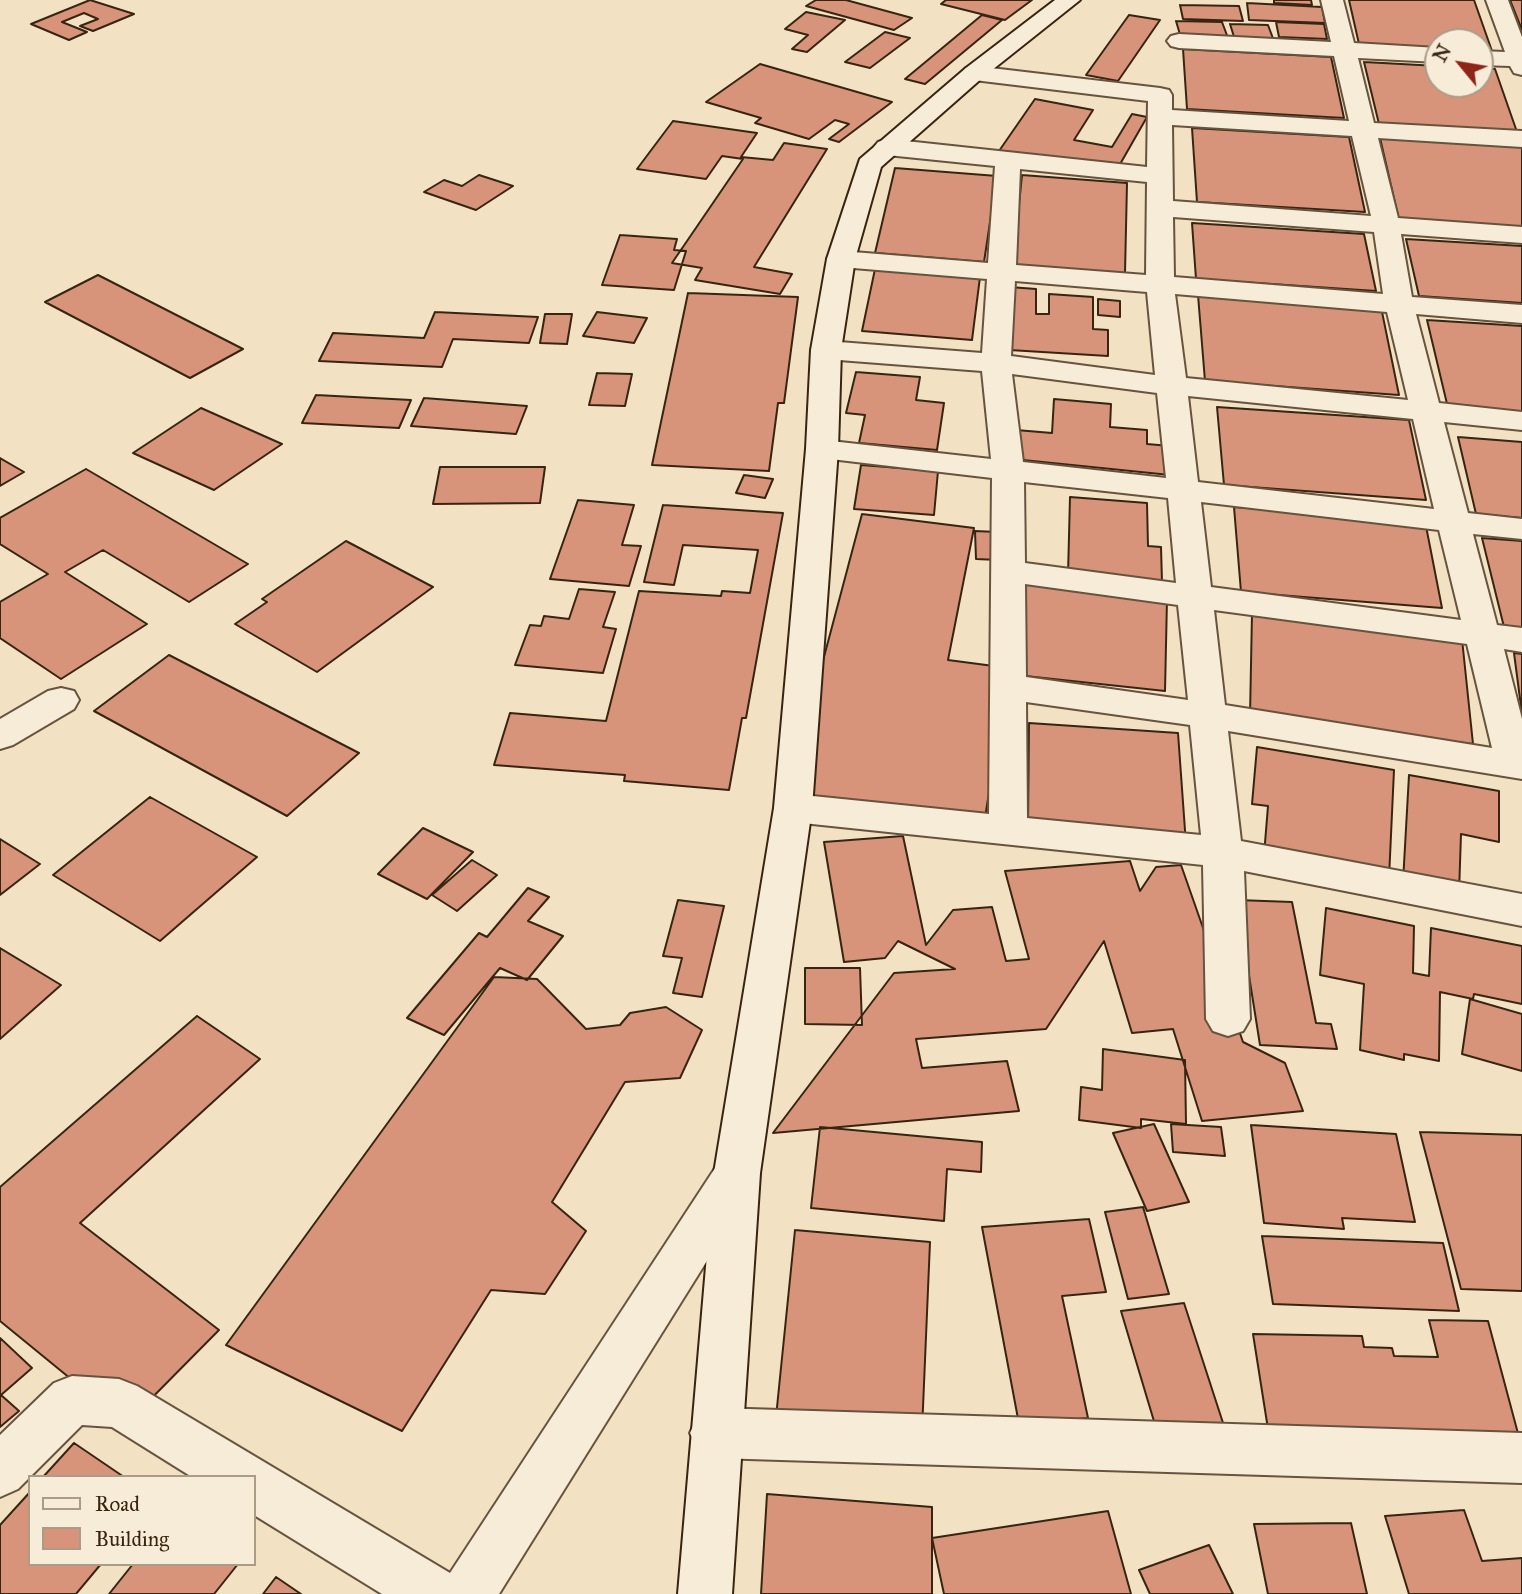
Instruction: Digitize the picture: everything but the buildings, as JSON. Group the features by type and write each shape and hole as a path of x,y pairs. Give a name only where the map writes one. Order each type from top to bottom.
{"street":[{"path":"705,1594 737,1173 793,808 822,449 826,350 841,258 869,164 974,73 1069,0"},
{"path":"1008,687 1208,715 1518,766 1452,521 1399,304 1385,223 1332,0"},
{"path":"1494,60 1521,63 1497,0"},
{"path":"1179,41 1424,54"},
{"path":"974,73 1160,96 1160,282 1174,386 1194,597 1223,852 1228,1019"},
{"path":"1160,117 1522,139"},
{"path":"887,147 1008,160 1160,192 1385,223 1522,234"},
{"path":"1008,160 996,363 1008,469 1008,830"},
{"path":"841,258 1160,282 1522,314"},
{"path":"826,350 996,363 1174,386 1522,421"},
{"path":"822,449 1522,528"},
{"path":"1008,571 1522,640"},
{"path":"0,736 61,700"},
{"path":"793,808 1223,852 1522,910"},
{"path":"468,1594 737,1173"},
{"path":"0,1471 72,1400 119,1403 237,1475"},
{"path":"716,1433 1522,1458"},
{"path":"256,1486 433,1594"}]}
